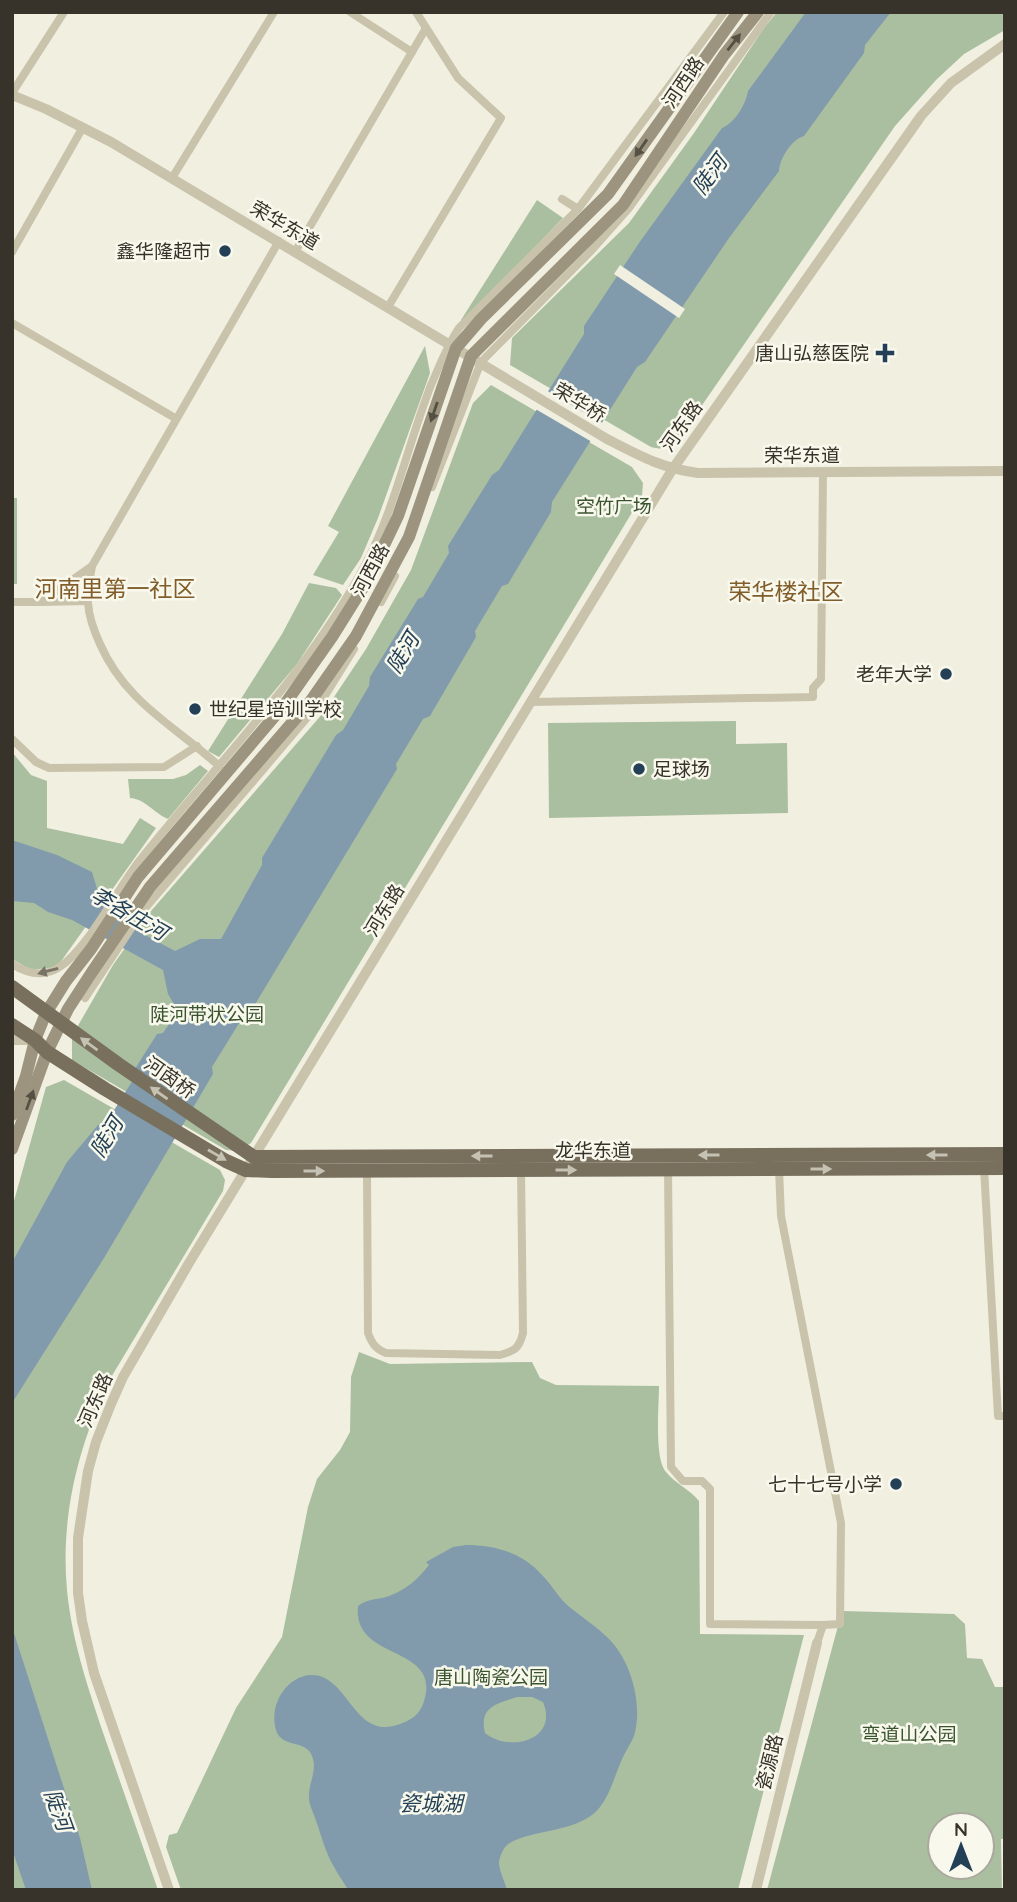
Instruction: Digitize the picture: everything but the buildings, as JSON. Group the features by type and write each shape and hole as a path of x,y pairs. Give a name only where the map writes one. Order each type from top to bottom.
{"main road":[{"name":"河西路","path":"12,1115 46,1013 119,897 285,704 367,581 398,516 452,346 608,194 738,12"},
{"name":"河西路","path":"12,1149 47,1052 61,1023 139,910 150,887 310,702 356,636 409,537 476,359 623,205 724,55 758,12"},
{"path":"608,194 623,205"},
{"path":"12,987 61,1023"},
{"name":"河茵桥","path":"61,1023 254,1157"},
{"path":"12,1025 35,1040 47,1052"},
{"name":"龙华东道","path":"47,1052 189,1139 246,1170 1005,1168"},
{"name":"龙华东道","path":"254,1157 1005,1154"}],"street":[{"path":"12,94 64,12"},
{"path":"172,178 274,12"},
{"path":"350,12 412,52"},
{"path":"388,307 501,118 458,78 416,12"},
{"path":"119,897 139,861 302,664 337,614 367,562 388,510 417,420 459,328 578,209 724,12"},
{"path":"476,359 590,252 629,208 771,12"},
{"path":"295,251 426,28"},
{"name":"河东路","path":"169,1890 87,1647 78,1593 78,1538 88,1471 96,1442 123,1377 672,470 921,116 951,83 1005,44"},
{"name":"荣华东道","path":"12,94 83,127 172,178 534,395"},
{"path":"12,252 83,127"},
{"path":"562,200 578,209"},
{"path":"219,766 123,685 109,664 90,621 87,601 92,566 279,242"},
{"path":"12,323 175,418"},
{"name":"荣华桥","path":"534,395 607,439"},
{"name":"荣华东道","path":"607,439 672,470 698,473 1005,471"},
{"path":"532,702 813,697 813,688 821,679 823,472"},
{"path":"41,602 92,566"},
{"path":"12,602 87,601"},
{"path":"12,739 36,762 49,768 164,767 197,746"},
{"path":"12,964 28,974 44,973 61,967 85,949"},
{"path":"85,998 108,956"},
{"path":"12,1040 35,1040"},
{"path":"984,1168 998,1416 1005,1416"},
{"path":"668,1169 671,1466 683,1480 702,1481 710,1489 710,1624 840,1625 841,1523 780,1216 779,1169"},
{"path":"367,1171 368,1334 371,1342 377,1350 386,1353 500,1355 514,1351 520,1345 523,1334 521,1170"},
{"path":"817,1643 822,1625"},
{"name":"瓷源路","path":"756,1890 817,1643"}],"green space":[{"path":"777,12 1005,12 1005,30 964,54 936,80 895,126 678,440 666,448 651,447 510,365 512,338 629,223"},
{"path":"537,200 563,218 463,322 461,320"},
{"path":"425,346 430,373 361,558 343,585 313,575 339,532 328,526"},
{"name":"陡河带状公园","path":"491,385 632,467 643,483 642,496 251,1143 238,1151 226,1150 72,1060 72,1036 113,965 151,911 324,712 366,649 411,570 473,403"},
{"path":"12,498 17,498 17,584 12,584"},
{"path":"309,583 336,588 342,595 297,664 219,757 208,751 282,634"},
{"path":"736,721 736,744 787,743 788,813 549,818 548,723"},
{"path":"12,752 31,775 47,781 47,828 123,844 140,818 156,828 57,967 31,970 12,959"},
{"path":"200,765 208,771 168,819 140,801 130,798 128,779 173,779 186,775"},
{"path":"64,1080 220,1170 225,1180 223,1191 113,1374 101,1399 90,1426 75,1479 66,1534 67,1590 77,1649 158,1890 12,1890 12,1208 46,1087"},
{"name":"唐山陶瓷公园","path":"359,1352 390,1364 532,1362 540,1378 556,1385 659,1386 658,1418 662,1465 670,1476 699,1501 700,1634 804,1635 738,1890 181,1890 166,1847 169,1835 177,1833 236,1708 282,1637 308,1507 317,1479 340,1450 350,1432 351,1377"},
{"name":"弯道山公园","path":"842,1611 954,1614 965,1624 967,1658 982,1659 995,1687 1005,1687 1005,1839 1001,1839 1002,1890 767,1890"}],"water":[{"name":"陡河","path":"806,12 891,12 865,45 864,53 804,136 787,150 779,171 729,238 645,362 637,367 552,502 551,512 508,584 502,586 430,716 423,719 396,764 397,769 254,1006 246,1012 212,1067 213,1074 104,1258 12,1403 14,1259 67,1162 98,1125 106,1123 157,1034 163,1033 178,1011 168,994 163,970 72,920 48,912 34,903 12,901 12,840 57,855 92,872 98,892 134,929 175,951 200,939 221,939 262,865 262,858 336,735 343,730 369,686 370,677 418,599 423,597 449,553 448,546 584,334 584,326 639,243 722,128 739,112 748,91"},
{"name":"瓷城湖","path":"453,1547 488,1547 508,1552 526,1561 545,1578 566,1604 611,1641 625,1661 634,1686 637,1712 634,1736 603,1803 592,1815 571,1825 515,1840 505,1847 499,1864 507,1890 348,1890 328,1855 310,1803 314,1761 305,1747 283,1740 279,1736 274,1720 276,1704 289,1684 310,1675 323,1677 334,1684 361,1716 372,1724 384,1727 400,1724 414,1717 423,1704 426,1685 421,1671 411,1661 369,1637 360,1624 358,1606 401,1591 425,1570 429,1565 426,1562","holes":["517,1697 532,1697 543,1702 546,1715 544,1726 538,1734 518,1742 506,1742 485,1733 485,1717 491,1708"]},
{"name":"陡河","path":"12,1627 80,1838 92,1890 26,1890 12,1849"}],"pier":[{"path":"620,265 685,309 679,318 614,274"},
{"path":"544,389 604,424 592,442 532,407"}],"place":[{"name":"鑫华隆超市","path":"225,251"},
{"name":"唐山弘慈医院","path":"885,353"},
{"name":"老年大学","path":"946,674"},
{"name":"世纪星培训学校","path":"195,709"},
{"name":"足球场","path":"639,769"},
{"name":"七十七号小学","path":"896,1484"}],"district":[{"name":"河南里第一社区","path":"115,589"},
{"name":"荣华楼社区","path":"786,592"}],"park label":[{"name":"空竹广场","path":"614,506"}],"water label":[{"name":"李各庄河","path":"129,914"}]}
